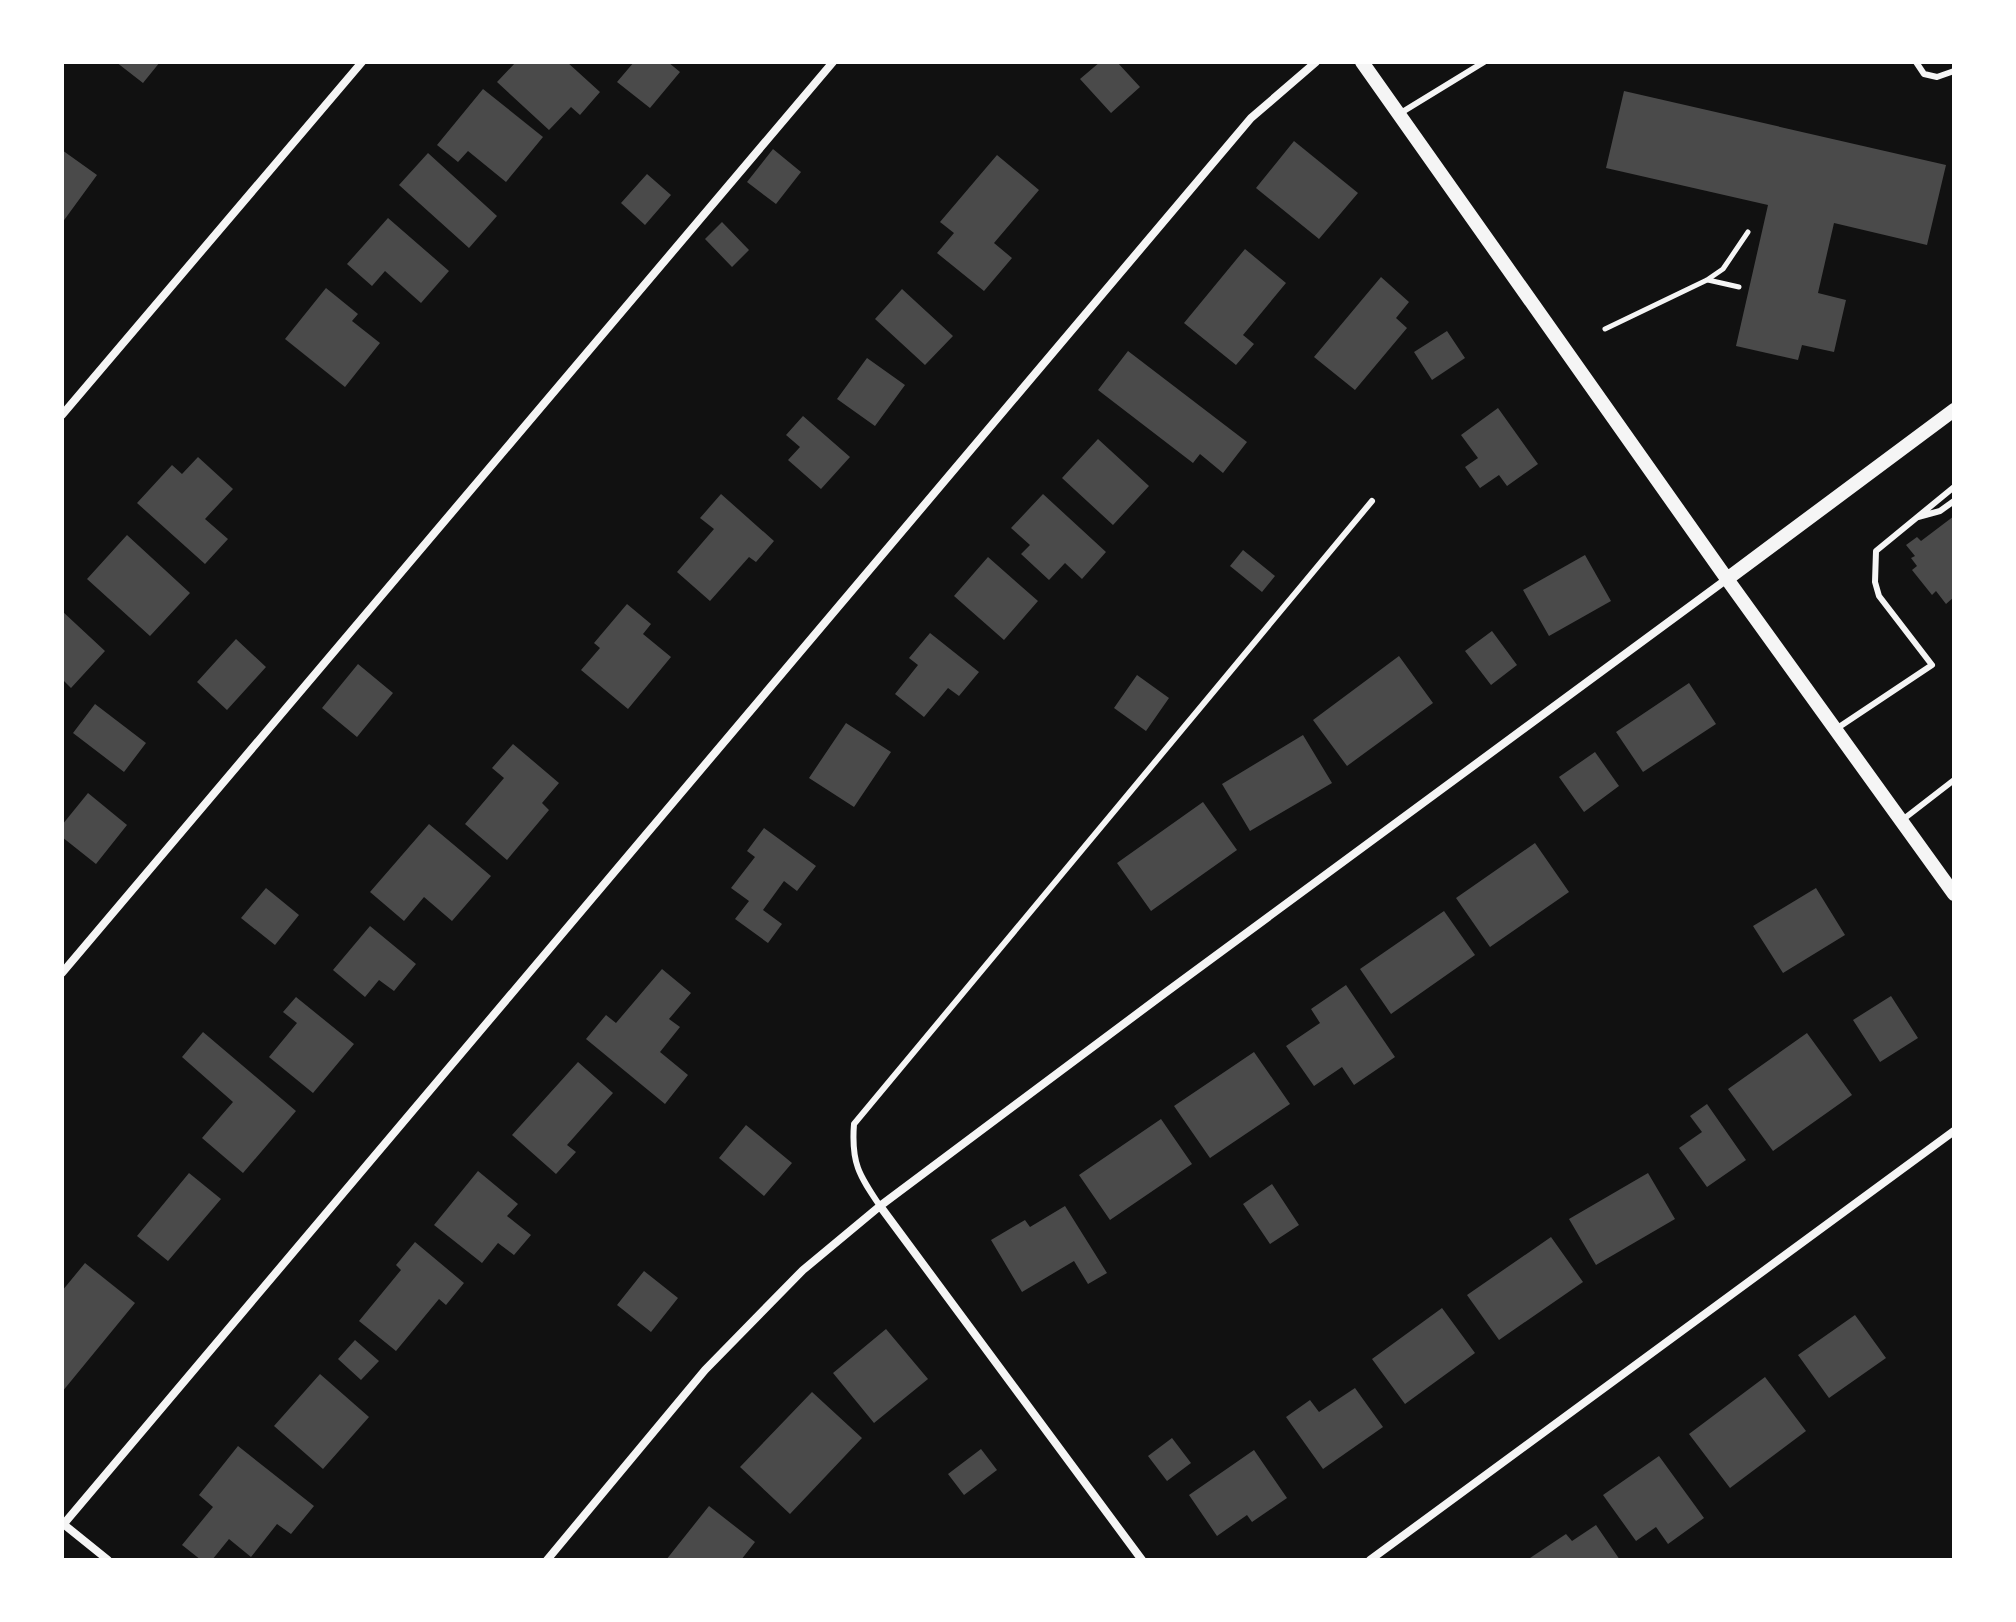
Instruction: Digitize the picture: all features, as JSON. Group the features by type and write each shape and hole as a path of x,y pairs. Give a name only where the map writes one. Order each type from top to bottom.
{"street":[{"path":"62,415 362,62"},
{"path":"62,973 833,62"},
{"path":"108,1560 63,1524 1251,118 1316,62"},
{"path":"1362,62 1954,894"},
{"path":"547,1560 705,1370 803,1270 880,1206 1954,410"},
{"path":"1370,1560 1954,1131"},
{"path":"880,1206 1142,1560"}],"lane":[{"path":"1399,114 1484,62"},
{"path":"1916,62 1924,74 1937,77 1954,71"},
{"path":"1835,730 1932,665 1879,596 1875,582 1876,551 1954,487"},
{"path":"880,1206 858,1173 852,1147 854,1124 1372,501"},
{"path":"1914,518 1940,511 1954,501"},
{"path":"1901,821 1954,780"}],"path":[{"path":"1605,329 1707,280 1723,269 1748,232"},
{"path":"1707,280 1739,287"}],"building":[{"path":"116,62 160,62 143,83"},
{"path":"516,62 567,62 600,92 580,115 571,107 549,130 497,82"},
{"path":"634,62 668,62 680,72 650,108 617,82"},
{"path":"1100,62 1117,62 1140,87 1111,113 1080,79"},
{"path":"483,89 543,137 506,182 468,151 458,162 437,145"},
{"path":"1624,91 1946,165 1927,245 1834,223 1818,293 1846,300 1834,352 1802,345 1798,360 1736,346 1768,205 1606,168"},
{"path":"1294,141 1358,193 1319,239 1256,188"},
{"path":"773,149 801,172 776,204 747,182"},
{"path":"62,150 97,175 62,223"},
{"path":"428,153 497,216 469,248 399,185"},
{"path":"997,155 1039,190 994,243 1012,258 984,291 937,253 954,233 940,222"},
{"path":"647,174 671,195 645,225 621,203"},
{"path":"388,218 449,271 421,303 385,271 372,286 347,264"},
{"path":"722,222 749,250 732,267 705,239"},
{"path":"1245,249 1286,283 1243,335 1254,344 1236,365 1184,323"},
{"path":"1381,277 1409,302 1396,318 1407,328 1355,390 1314,357"},
{"path":"326,288 358,314 352,321 380,343 345,387 285,339"},
{"path":"902,289 953,336 925,365 875,319"},
{"path":"1447,331 1465,358 1432,380 1414,352"},
{"path":"1128,351 1247,442 1223,473 1200,454 1193,463 1098,390"},
{"path":"867,358 905,385 875,426 837,399"},
{"path":"1498,408 1538,464 1507,486 1499,475 1480,488 1465,467 1478,458 1461,435"},
{"path":"803,416 850,457 821,489 788,460 800,447 786,435"},
{"path":"1098,439 1149,486 1113,525 1062,478"},
{"path":"198,457 233,489 205,519 228,539 205,564 137,503 172,465 182,474"},
{"path":"721,494 774,541 756,562 749,557 710,601 677,572 714,529 700,518"},
{"path":"1043,494 1106,552 1082,579 1065,563 1049,580 1021,554 1030,545 1011,528"},
{"path":"1954,516 1954,597 1946,604 1936,591 1932,595 1912,570 1917,566 1911,558 1915,556 1906,545 1917,537 1921,541"},
{"path":"127,535 190,593 150,636 87,579"},
{"path":"1243,550 1275,576 1262,592 1230,566"},
{"path":"1585,555 1611,601 1549,636 1523,590"},
{"path":"988,557 1038,601 1004,640 954,596"},
{"path":"627,604 651,624 643,634 671,657 628,709 581,670 600,648 594,643"},
{"path":"62,611 105,651 71,688 62,679"},
{"path":"1492,631 1517,665 1491,685 1465,651"},
{"path":"930,633 979,672 959,696 948,688 924,717 895,694 918,665 909,658"},
{"path":"236,639 266,667 227,710 197,682"},
{"path":"1399,656 1433,703 1347,766 1313,720"},
{"path":"358,664 393,693 357,737 322,708"},
{"path":"1137,675 1169,698 1146,731 1114,708"},
{"path":"1689,683 1716,724 1643,772 1616,732"},
{"path":"95,704 146,743 124,772 73,733"},
{"path":"846,723 891,752 854,807 809,778"},
{"path":"1303,735 1332,783 1250,831 1222,784"},
{"path":"513,744 559,783 542,803 549,810 507,860 465,824 504,778 492,768"},
{"path":"1595,752 1619,786 1584,812 1559,777"},
{"path":"88,793 127,825 96,864 62,837 62,825"},
{"path":"1203,802 1237,850 1151,911 1117,863"},
{"path":"429,824 491,876 452,921 424,897 404,921 370,892"},
{"path":"764,828 816,866 797,891 784,881 763,910 782,924 768,943 735,919 749,901 731,888 755,857 747,851"},
{"path":"1535,843 1569,892 1490,947 1456,898"},
{"path":"266,888 299,915 275,945 241,918"},
{"path":"1816,888 1845,935 1783,973 1753,926"},
{"path":"1444,911 1475,955 1391,1014 1360,969"},
{"path":"370,926 416,964 394,991 379,980 365,997 333,970"},
{"path":"662,969 691,993 669,1019 680,1027 660,1052 688,1075 665,1104 586,1039 606,1015 616,1023"},
{"path":"1346,985 1395,1057 1354,1085 1342,1067 1314,1086 1286,1046 1320,1023 1311,1009"},
{"path":"1891,996 1918,1038 1880,1062 1853,1020"},
{"path":"296,997 354,1044 313,1093 269,1057 297,1023 283,1012"},
{"path":"203,1032 296,1111 243,1173 202,1138 233,1102 182,1057"},
{"path":"1807,1033 1852,1095 1773,1151 1728,1089"},
{"path":"1254,1052 1290,1104 1210,1158 1174,1106"},
{"path":"578,1062 613,1093 567,1145 576,1152 556,1174 512,1135"},
{"path":"1707,1104 1746,1160 1707,1187 1679,1148 1702,1132 1690,1116"},
{"path":"1161,1119 1192,1164 1110,1220 1079,1175"},
{"path":"746,1125 792,1163 764,1196 719,1158"},
{"path":"478,1171 518,1204 507,1216 531,1235 514,1255 498,1243 482,1263 434,1225"},
{"path":"189,1173 221,1199 168,1261 137,1236"},
{"path":"1648,1173 1675,1219 1596,1265 1569,1219"},
{"path":"1272,1184 1299,1225 1270,1244 1243,1204"},
{"path":"1065,1206 1107,1273 1088,1284 1074,1261 1022,1292 991,1240 1025,1220 1030,1227"},
{"path":"1551,1237 1583,1282 1499,1340 1467,1295"},
{"path":"415,1242 464,1283 446,1305 439,1299 396,1351 359,1321 401,1270 396,1265"},
{"path":"85,1263 135,1303 62,1392 62,1291"},
{"path":"644,1271 678,1298 651,1332 617,1305"},
{"path":"1442,1308 1475,1353 1405,1404 1372,1359"},
{"path":"1855,1315 1886,1358 1829,1398 1798,1355"},
{"path":"886,1329 928,1379 874,1423 833,1373"},
{"path":"355,1340 379,1361 361,1380 338,1359"},
{"path":"320,1374 369,1417 323,1469 274,1426"},
{"path":"1765,1377 1806,1431 1730,1488 1689,1434"},
{"path":"1355,1388 1383,1427 1323,1469 1286,1417 1310,1400 1319,1412"},
{"path":"812,1392 862,1438 790,1514 740,1467"},
{"path":"1172,1438 1191,1463 1167,1481 1148,1456"},
{"path":"238,1446 314,1506 291,1534 277,1524 251,1557 229,1539 212,1560 201,1560 182,1545 213,1507 199,1495"},
{"path":"981,1449 997,1470 964,1495 948,1474"},
{"path":"1254,1450 1287,1498 1252,1522 1247,1515 1217,1536 1189,1495"},
{"path":"1659,1456 1704,1518 1668,1544 1656,1527 1636,1541 1603,1495"},
{"path":"709,1506 755,1542 741,1560 666,1560"},
{"path":"1596,1525 1620,1560 1527,1560 1566,1534 1572,1541"}]}
